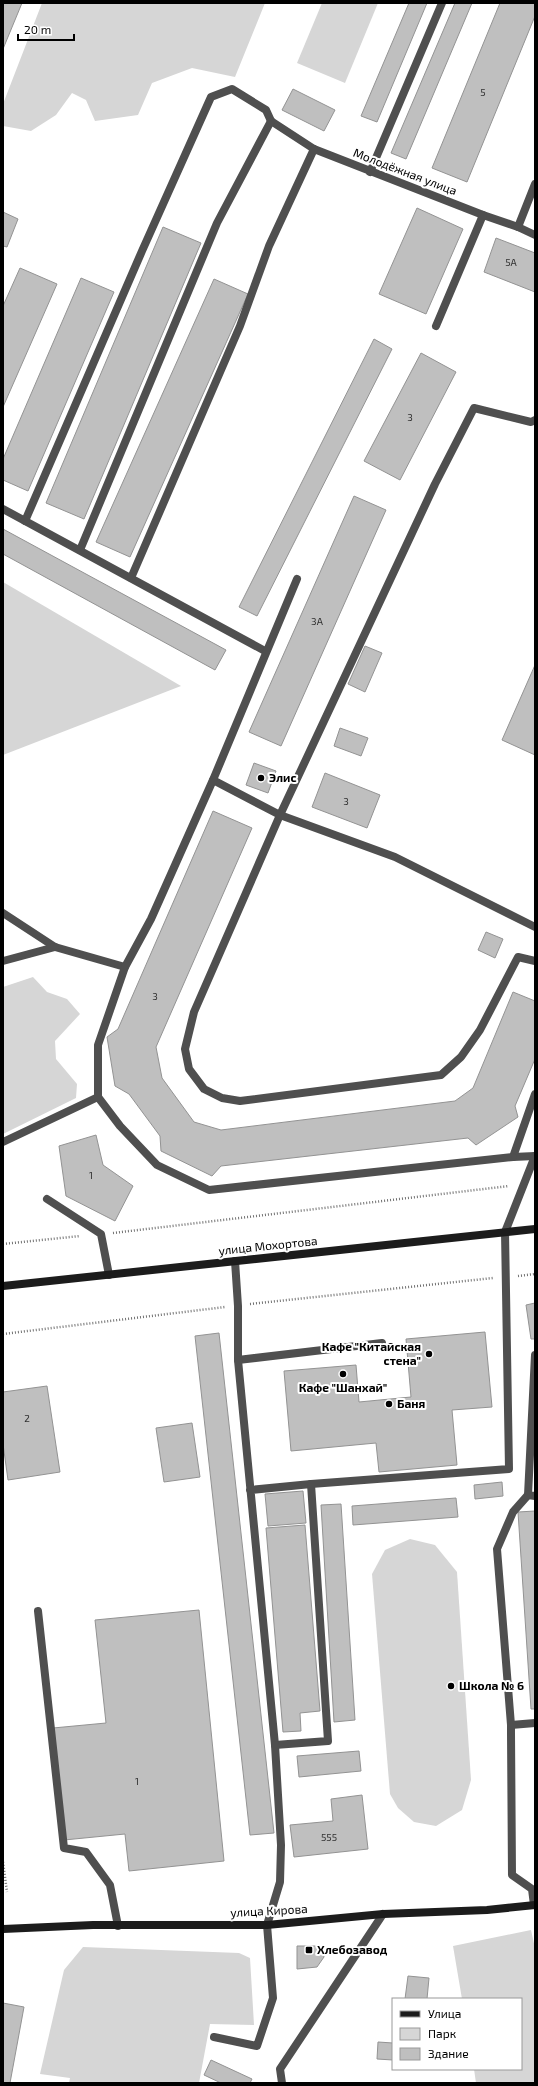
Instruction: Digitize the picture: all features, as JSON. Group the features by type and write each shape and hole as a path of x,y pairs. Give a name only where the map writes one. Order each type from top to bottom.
{"street":[{"path":"370,172 442,3"},
{"name":"Молодёжная улица","path":"25,521 142,251 211,97 232,89 266,110 271,121 314,149 370,172 518,227 535,235"},
{"path":"80,550 217,223 271,121"},
{"path":"131,578 240,326 269,246 314,149"},
{"path":"518,227 535,184"},
{"path":"436,326 483,215"},
{"path":"535,420 531,422 474,408 435,484 280,816 194,1012 184,1049 189,1068 204,1089 222,1098 240,1101 441,1075 462,1057 476,1036 518,957 535,961"},
{"path":"3,509 265,651"},
{"path":"250,1490 509,1469 504,1232 535,1156 513,1157 209,1190 157,1165 120,1126 98,1096 98,1045 125,966 151,919 213,780 265,651 297,579"},
{"path":"213,780 280,816 395,857 535,926"},
{"path":"3,914 55,947 125,966"},
{"path":"3,961 55,947"},
{"path":"513,1157 535,1094"},
{"path":"3,1142 98,1096"},
{"path":"48,1199 101,1234 109,1275"},
{"name":"улица Мохортова","path":"3,1286 535,1229"},
{"path":"214,2037 257,2046 272,1998 267,1925 280,1882 281,1845 275,1745 238,1360 238,1306 235,1261"},
{"path":"238,1360 382,1343"},
{"path":"535,1355 531,1495 513,1512 497,1549 511,1725 512,1875 532,1888 535,1907"},
{"path":"275,1745 328,1741 311,1484"},
{"path":"38,1611 64,1848 86,1852 110,1885 118,1926"},
{"path":"511,1725 535,1724"},
{"name":"улица Кирова","path":"3,1929 93,1925 267,1925 383,1914 535,1907"},
{"path":"282,2083 280,2069 383,1914"}],"path":[{"path":"3,1244 523,1185"},
{"path":"3,1334 238,1306 535,1274"},
{"path":"3,1862 7,1892"}],"green space":[{"path":"42,3 265,3 235,77 192,68 152,83 138,115 95,121 86,100 72,93 56,115 31,131 3,126 3,104"},
{"path":"322,3 378,3 345,83 297,63"},
{"path":"3,582 181,686 3,755"},
{"path":"33,977 47,992 67,999 80,1014 55,1041 56,1059 77,1084 76,1098 3,1134 3,987"},
{"path":"410,1539 435,1545 457,1572 471,1780 462,1810 436,1826 414,1822 398,1808 390,1794 372,1574 385,1550"},
{"path":"531,1930 535,1948 535,2083 476,2083 474,2070 522,2070 522,1998 462,1998 453,1946"},
{"path":"83,1947 239,1953 250,1958 254,2025 210,2024 199,2083 69,2083 70,2078 40,2074 64,1970"}],"building":[{"path":"3,3 22,3 3,49"},
{"path":"409,3 427,3 377,122 361,116"},
{"path":"455,3 472,3 406,159 391,153"},
{"path":"500,3 535,3 535,16 467,182 432,168"},
{"path":"293,89 335,110 324,131 282,110"},
{"path":"417,208 463,229 426,314 379,294"},
{"path":"3,212 18,219 7,247 3,246"},
{"path":"163,227 201,243 84,519 46,503"},
{"path":"496,238 535,253 535,292 484,272"},
{"path":"20,268 57,284 3,407 3,306"},
{"path":"81,278 114,292 28,491 3,480 3,459"},
{"path":"214,279 248,294 130,557 96,542"},
{"path":"374,339 392,349 257,616 239,607"},
{"path":"421,353 456,372 400,480 364,461"},
{"path":"354,496 386,510 281,746 249,732"},
{"path":"3,529 226,650 215,670 3,554"},
{"path":"365,646 382,653 365,692 348,684"},
{"path":"535,665 535,755 502,740"},
{"path":"340,728 368,738 361,756 334,746"},
{"name":"Элис","path":"254,763 276,771 268,793 246,785"},
{"path":"325,773 380,795 367,828 312,807"},
{"path":"213,811 252,828 156,1047 162,1078 194,1122 221,1130 455,1101 473,1088 513,992 535,1001 535,1059 515,1106 518,1117 476,1145 468,1138 221,1166 212,1176 161,1151 160,1136 129,1094 115,1086 107,1037 118,1029"},
{"path":"486,932 503,939 495,958 478,950"},
{"path":"96,1135 103,1165 133,1186 115,1221 66,1196 59,1146"},
{"path":"535,1303 535,1339 531,1339 526,1305"},
{"name":"Баня","path":"485,1332 492,1407 452,1410 457,1465 379,1472 376,1443 291,1451 284,1371 356,1365 359,1402 411,1397 406,1339"},
{"path":"219,1333 274,1833 250,1835 195,1336"},
{"path":"47,1386 60,1472 8,1480 3,1444 3,1392"},
{"path":"192,1423 200,1477 164,1482 156,1428"},
{"path":"502,1482 503,1496 475,1499 474,1485"},
{"path":"303,1491 306,1523 268,1526 265,1494"},
{"path":"456,1498 458,1517 353,1525 352,1506"},
{"path":"341,1504 355,1720 334,1722 321,1505"},
{"path":"535,1511 535,1709 531,1709 518,1512"},
{"path":"305,1525 320,1711 300,1713 301,1731 283,1732 266,1528"},
{"path":"199,1610 224,1861 129,1871 125,1834 64,1840 53,1728 106,1723 95,1620"},
{"path":"359,1751 361,1771 299,1777 297,1756"},
{"path":"362,1795 368,1849 294,1857 290,1825 333,1821 331,1799"},
{"path":"297,1946 323,1946 324,1957 317,1967 297,1969"},
{"path":"408,1976 429,1978 427,1998 405,1998"},
{"path":"3,2003 24,2007 10,2083 3,2083"},
{"path":"378,2042 392,2043 392,2060 377,2059"},
{"path":"211,2060 252,2079 250,2083 221,2083 204,2075"}],"place":[{"name":"Элис","path":"261,778"},
{"name":"Кафе \"Китайская стена\"","path":"429,1354"},
{"name":"Кафе \"Шанхай\"","path":"343,1374"},
{"name":"Баня","path":"389,1404"},
{"name":"Школа № 6","path":"451,1686"},
{"name":"Хлебозавод","path":"309,1950"}]}
